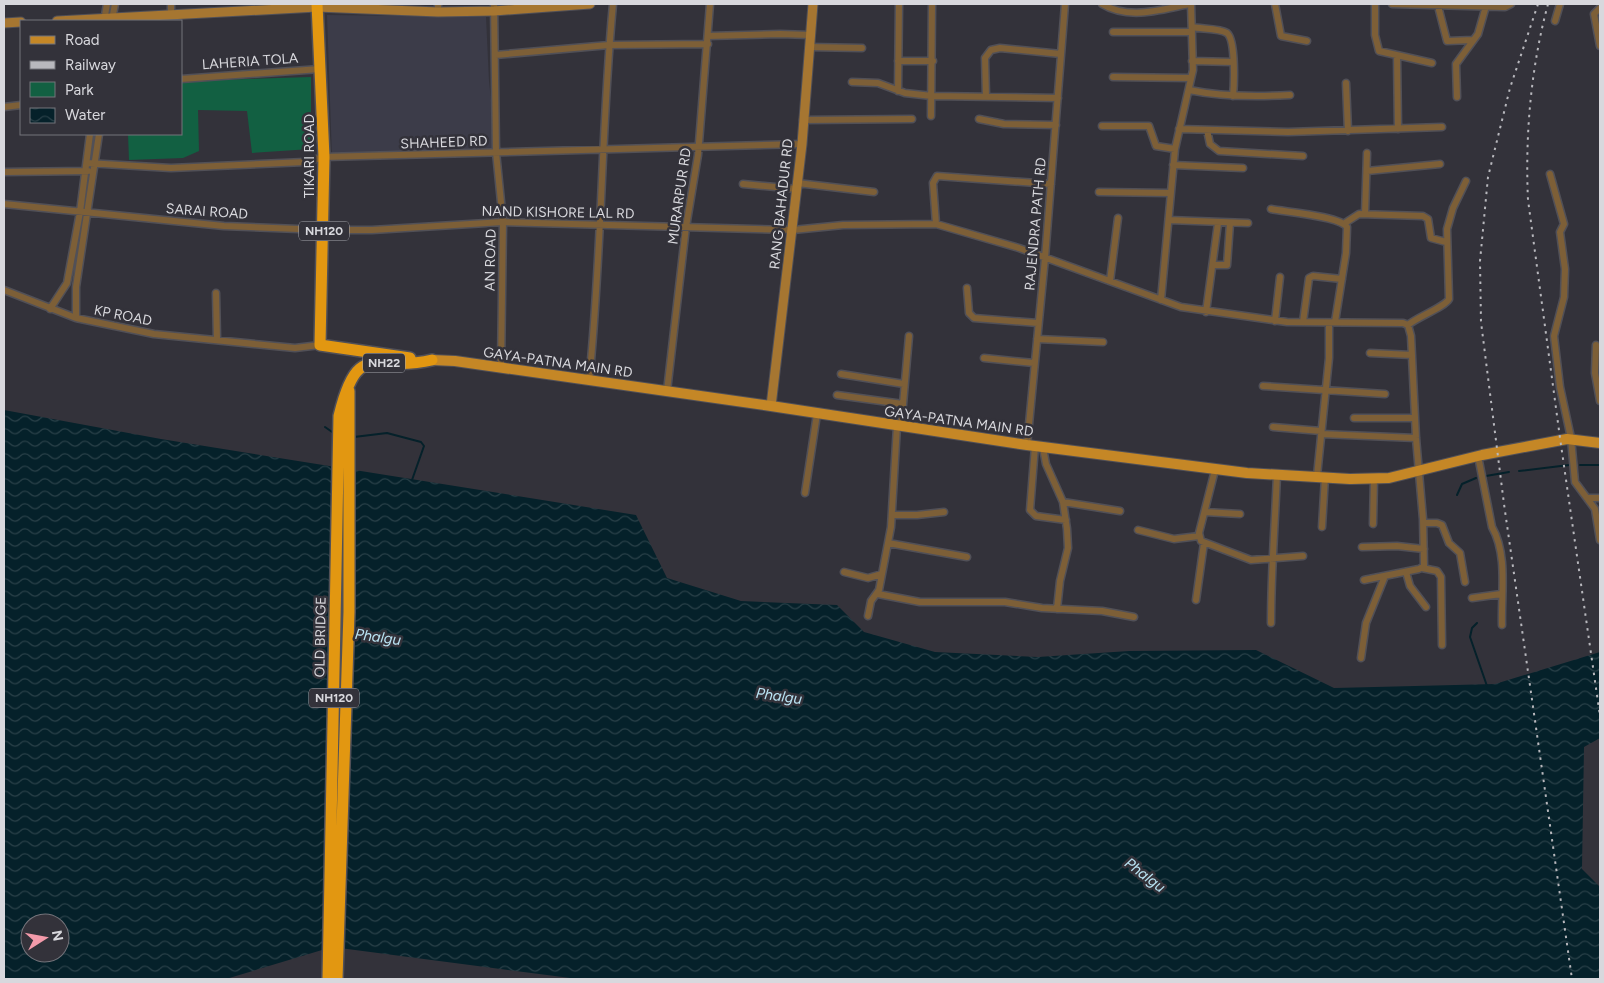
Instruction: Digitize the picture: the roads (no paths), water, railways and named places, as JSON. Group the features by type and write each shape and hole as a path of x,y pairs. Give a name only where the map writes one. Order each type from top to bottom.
{"highway":[{"name":"TIKARI ROAD","path":"317,6 324,157 324,230 320,345"},
{"path":"320,345 432,360"},
{"name":"NH22","path":"344,416 348,387 357,371 368,363 412,364 432,360"},
{"name":"OLD BRIDGE","path":"328,979 344,416"},
{"name":"NH120","path":"337,979 349,612 344,416"}],"main road":[{"name":"GAYA-PATNA MAIN RD","path":"432,360 501,367 771,406 899,427 1215,470 1374,479 1568,439"},
{"path":"1568,439 1600,443"}],"street":[{"path":"107,4 108,20"},
{"path":"108,20 114,4"},
{"path":"171,4 171,16"},
{"path":"108,20 171,16 225,8 317,6 438,8 590,4"},
{"path":"590,381 595,326 602,149 613,4"},
{"name":"MURARPUR RD","path":"667,391 686,227 699,146 710,4"},
{"name":"RANG BAHADUR RD","path":"771,406 802,144 812,4"},
{"path":"898,4 898,91"},
{"path":"931,116 933,61 932,4"},
{"name":"RAJENDRA PATH RD","path":"1065,4 1045,258 1034,363 1035,446 1030,510 1036,516 1066,520"},
{"path":"1102,4 1119,10 1138,12 1190,4 1192,30 1191,78 1174,150 1170,193 1170,220 1161,300"},
{"path":"1275,4 1278,30 1281,36 1307,41"},
{"path":"1375,4 1377,48 1382,53 1432,63"},
{"path":"1392,4 1509,7 1511,4"},
{"path":"1555,21 1560,4"},
{"path":"1438,6 1447,41 1473,40"},
{"path":"1457,97 1456,64 1481,26 1486,6"},
{"name":"AN ROAD","path":"494,7 496,152 503,222 501,367"},
{"path":"1600,8 1594,14 1600,46"},
{"path":"4,23 20,22"},
{"path":"1113,32 1192,30 1228,34 1233,62 1233,96"},
{"path":"708,36 810,35"},
{"path":"494,55 609,45 708,44"},
{"path":"809,47 862,48"},
{"path":"986,96 985,58 991,50 1000,48 1061,54"},
{"path":"1397,56 1398,129"},
{"path":"898,61 933,61"},
{"path":"1192,61 1233,62"},
{"name":"LAHERIA TOLA","path":"182,79 320,70"},
{"path":"1113,77 1191,78"},
{"path":"852,82 878,83 898,91 932,96 1058,98"},
{"path":"1346,83 1348,131"},
{"path":"1188,90 1233,96 1290,95"},
{"path":"4,107 20,105"},
{"path":"804,120 912,119"},
{"path":"978,119 1013,125 1056,125"},
{"path":"1102,126 1149,126 1156,146 1174,150"},
{"path":"1179,129 1288,132 1442,127"},
{"path":"1207,130 1210,144 1220,151 1304,156"},
{"path":"50,309 67,283 80,212 90,135"},
{"name":"KP ROAD","path":"99,135 76,287 76,318 154,334 295,348 320,345"},
{"name":"SHAHEED RD","path":"87,163 171,168 304,162 324,157 802,144"},
{"path":"1365,214 1367,153"},
{"path":"1173,164 1243,168"},
{"path":"1367,171 1440,164"},
{"path":"4,172 94,172"},
{"path":"1550,174 1564,221 1560,232 1565,269 1564,297 1554,336 1560,387 1575,482 1596,512 1600,536"},
{"path":"936,224 933,183 937,176 1051,184"},
{"path":"1422,568 1424,523 1416,438 1411,336 1408,325 1419,316 1447,303 1446,242 1449,220 1466,181"},
{"path":"743,184 874,192"},
{"path":"1099,192 1170,193"},
{"name":"SARAI ROAD","path":"4,204 224,226 324,230"},
{"path":"1271,209 1345,223 1359,214 1423,216 1428,219 1431,238 1446,242"},
{"path":"1110,282 1118,218"},
{"path":"1170,220 1248,223"},
{"name":"NAND KISHORE LAL RD","path":"324,230 372,230 503,222 793,230 843,225 936,224 1045,258 1161,300 1206,312 1275,321 1372,322 1408,325"},
{"path":"1206,312 1218,223"},
{"path":"1213,266 1227,265 1230,223"},
{"path":"1322,527 1321,432 1332,322 1342,279 1348,236 1345,223"},
{"path":"1303,322 1309,278 1313,276 1342,279"},
{"path":"1275,321 1280,277"},
{"path":"967,288 969,313 974,318 1038,323"},
{"path":"4,290 76,318"},
{"path":"216,293 217,339"},
{"path":"868,616 871,601 878,594 893,515 899,427 909,336"},
{"path":"1037,339 1103,342"},
{"path":"1596,345 1595,373 1600,401"},
{"path":"1370,353 1412,355"},
{"path":"984,358 1034,363"},
{"path":"841,374 904,384"},
{"path":"1262,386 1326,392 1385,394"},
{"path":"837,395 903,404"},
{"path":"805,493 817,414"},
{"path":"1354,418 1415,418"},
{"path":"1273,427 1416,438"},
{"path":"1035,446 1046,464 1063,502 1066,520 1068,548 1060,581 1057,609"},
{"path":"1480,456 1492,527 1498,536 1500,549 1502,625"},
{"path":"1215,470 1199,536 1204,543 1246,559 1271,560 1303,556"},
{"path":"1271,623 1271,560 1274,539 1277,474"},
{"path":"1373,524 1374,479"},
{"path":"1586,498 1600,498"},
{"path":"1063,502 1120,511"},
{"path":"893,515 944,512"},
{"path":"1205,512 1240,514"},
{"path":"1424,523 1442,525 1449,543 1460,553 1465,582"},
{"path":"1138,530 1174,539 1199,536"},
{"path":"1196,600 1204,543"},
{"path":"888,544 967,557"},
{"path":"1362,547 1397,546 1424,549"},
{"path":"1364,580 1422,568 1437,571 1441,577 1442,645"},
{"path":"844,572 868,578 882,574"},
{"path":"1406,572 1410,586 1426,607"},
{"path":"1361,658 1366,623 1385,576"},
{"path":"878,594 920,602 998,601 1057,609 1102,611 1134,617"},
{"path":"1472,598 1501,594"}],"water":[{"name":"Phalgu","path":"4,410 161,439 636,515 667,578 741,601 837,605 864,632 935,652 1038,657 1129,651 1256,650 1334,688 1495,684 1600,652 1600,738 1584,747 1582,869 1600,887 1600,979 578,979 332,947 226,979 4,979"}],"waterway":[{"path":"325,427 335,434"},
{"path":"354,437 387,433 421,442 424,446 412,480"},
{"path":"1519,471 1569,465"},
{"path":"1580,465 1600,465"},
{"path":"1486,476 1509,472"},
{"path":"1457,495 1462,484 1476,478"},
{"path":"1477,623 1472,628 1470,637 1487,686"}],"railway":[{"path":"1538,4 1510,88 1488,177 1480,261 1481,322 1504,504 1572,979"},
{"path":"1548,4 1537,52 1530,101 1527,150 1528,200 1600,716"}]}
